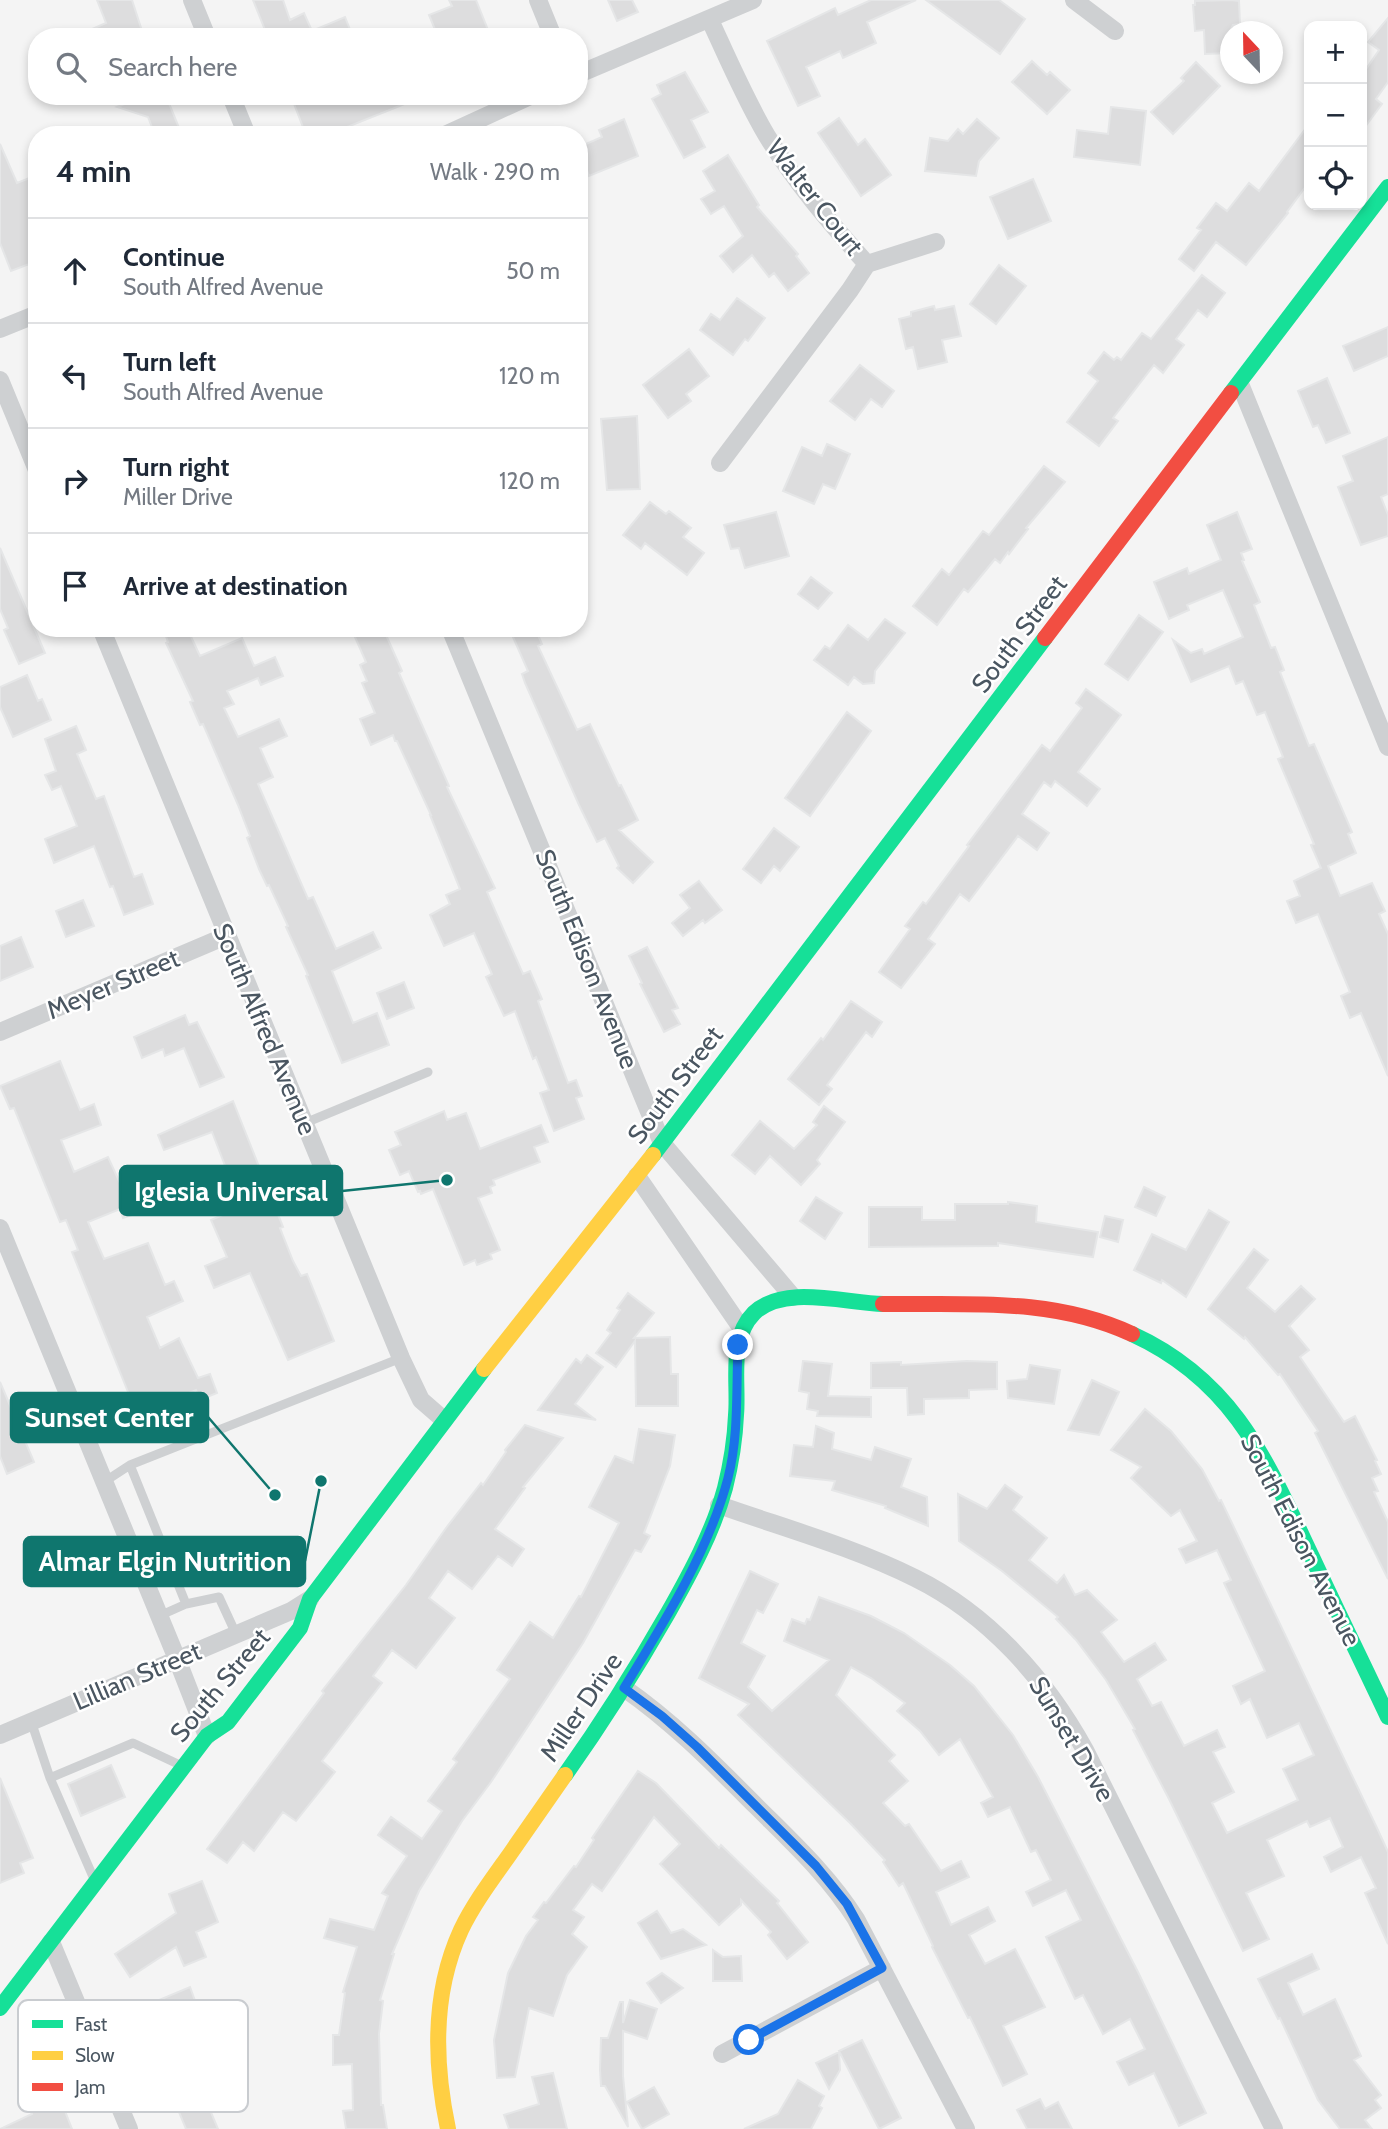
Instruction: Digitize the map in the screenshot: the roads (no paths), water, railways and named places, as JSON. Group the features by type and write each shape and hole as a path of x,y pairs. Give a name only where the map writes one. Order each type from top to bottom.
{"street":[{"path":"192,0 203,28"},
{"path":"538,0 549,28"},
{"path":"588,70 753,0"},
{"path":"1074,0 1115,31"},
{"name":"Walter Court","path":"710,20 755,114 778,153 808,195 867,264 720,463"},
{"path":"235,105 243,126"},
{"path":"465,126 510,105"},
{"name":"South Street","path":"0,2008 207,1736 228,1722 300,1628 310,1599 444,1420 637,1176 1388,187"},
{"path":"867,264 936,242"},
{"path":"0,329 28,318"},
{"path":"0,380 28,448"},
{"path":"1240,384 1388,747"},
{"name":"South Alfred Avenue","path":"105,637 401,1358 421,1399 444,1420"},
{"name":"South Edison Avenue","path":"454,637 662,1143 793,1297"},
{"name":"Meyer Street","path":"0,1032 226,936"},
{"path":"637,1176 742,1329"},
{"path":"0,1228 207,1736"},
{"name":"South Edison Avenue","path":"742,1329 751,1315 762,1306 780,1298 793,1297 857,1303 1016,1304 1046,1308 1112,1324 1141,1338 1176,1360 1224,1401 1251,1436 1294,1518 1388,1717"},
{"name":"Miller Drive","path":"448,2129 436,2059 437,2026 449,1965 461,1931 487,1887 624,1688 688,1575 728,1478 738,1402 738,1345 742,1329"},
{"name":"Sunset Drive","path":"719,1505 872,1559 917,1579 979,1622 1030,1668 1085,1750 1274,2129"},
{"name":"Lillian Street","path":"0,1735 291,1611 310,1599"},
{"path":"624,1688 662,1716 697,1747 816,1866 852,1911 966,2129"},
{"path":"51,1942 75,2000"},
{"path":"722,2054 882,1968"},
{"path":"122,2112 129,2129"}],"lane":[{"path":"305,1123 428,1072"},
{"path":"104,1482 130,1465 401,1358"},
{"path":"130,1465 186,1604"},
{"path":"159,1616 186,1604 219,1597 236,1634"},
{"path":"31,1721 50,1778 95,1882"},
{"path":"50,1778 133,1743 184,1767"}],"place":[{"name":"Iglesia Universal","path":"447,1180"},
{"name":"Almar Elgin Nutrition","path":"321,1481"},
{"name":"Sunset Center","path":"275,1495"}]}
